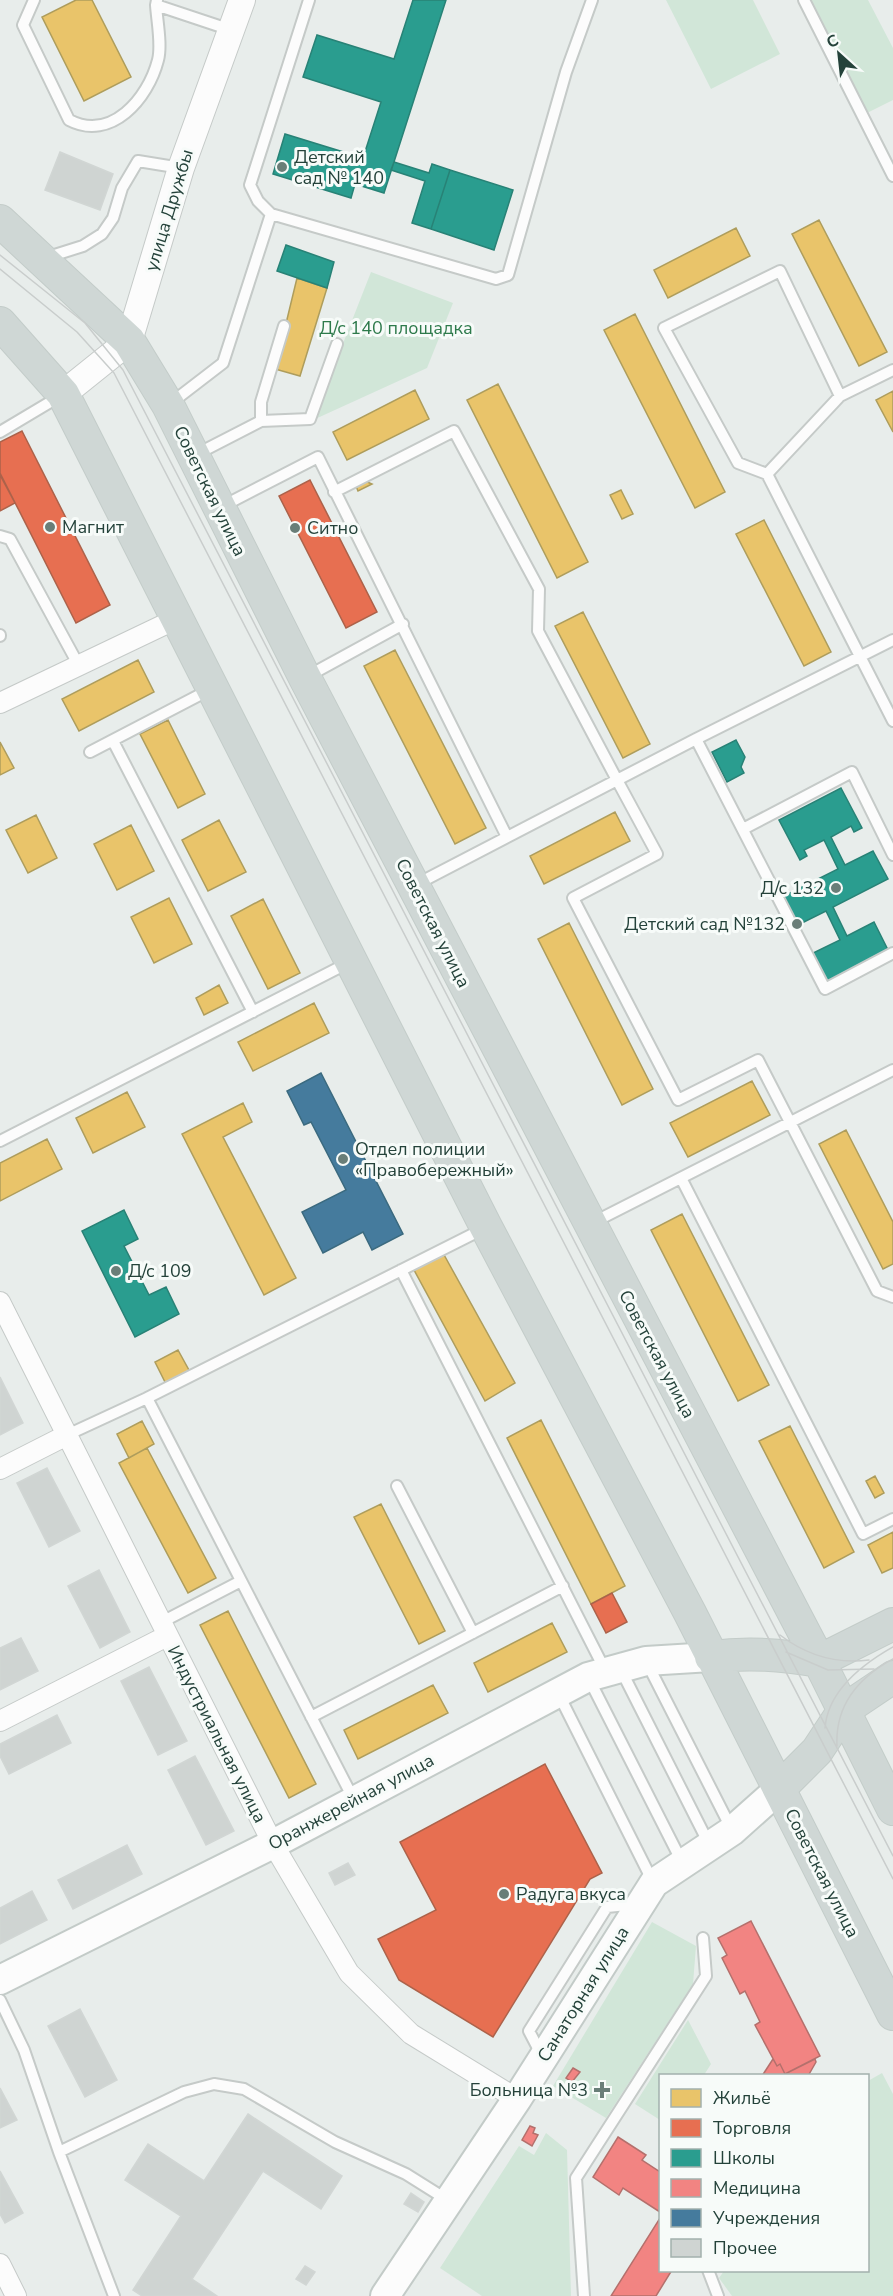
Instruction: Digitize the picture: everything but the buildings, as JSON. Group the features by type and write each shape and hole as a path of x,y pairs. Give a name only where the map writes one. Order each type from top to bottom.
{"main road":[{"name":"Советская улица","path":"0,221 129,341 168,405 304,678 844,1710"},
{"path":"0,323 63,394 486,1227 711,1657 743,1653 774,1654 819,1661 893,1624"},
{"name":"Советская улица","path":"711,1657 750,1732 788,1781 893,2014"},
{"name":"Оранжерейная улица","path":"0,1980 273,1844 558,1692 615,1669 711,1657"},
{"path":"788,1781 817,1751 844,1710 893,1677"},
{"path":"844,1710 893,1809"},
{"name":"Санаторная улица","path":"385,2296 517,2099 647,1893 683,1864 721,1839 788,1781"}],"street":[{"name":"улица Дружбы","path":"129,341 181,168 242,0"},
{"path":"63,394 129,341"},
{"path":"0,703 176,619"},
{"name":"Индустриальная улица","path":"0,1302 273,1844 350,1973 411,2034 517,2099"},
{"path":"0,1469 67,1435"},
{"path":"0,1721 163,1629"},
{"path":"0,2264 16,2296"}],"lane":[{"path":"34,0 23,25 69,120 83,128 103,126 122,117 137,102 159,59 157,2 231,30"},
{"path":"309,0 250,185 258,201 271,214 496,279 508,275 566,72 592,0"},
{"path":"804,0 893,176"},
{"path":"42,260 83,246 102,234 113,218 122,188 138,160 181,168"},
{"path":"168,405 223,363 271,214"},
{"path":"840,396 780,271 664,328 738,463 767,474 893,721"},
{"path":"261,421 261,402 284,326"},
{"path":"192,457 261,421 310,418 337,344"},
{"path":"767,474 840,396 893,370"},
{"path":"0,432 63,394"},
{"path":"334,492 454,431 539,590 538,631 657,854 573,898 678,1100 758,1060 877,1291 893,1297"},
{"path":"218,508 318,457 507,837"},
{"path":"0,536 10,539 78,664"},
{"path":"304,678 403,624"},
{"path":"414,886 696,739 893,640"},
{"path":"90,752 211,688"},
{"path":"696,739 825,990 893,953"},
{"path":"113,741 253,1012"},
{"path":"743,829 852,772 893,855"},
{"path":"0,1141 351,962"},
{"path":"589,1225 893,1070"},
{"path":"681,1178 863,1534 893,1519"},
{"path":"67,1435 147,1398 486,1227"},
{"path":"401,1270 563,1586 721,1839"},
{"path":"147,1398 354,1800"},
{"path":"397,1486 473,1633"},
{"path":"163,1629 241,1581"},
{"path":"311,1718 563,1586"},
{"path":"615,1669 721,1839"},
{"path":"615,1669 683,1864"},
{"path":"558,1692 647,1893"},
{"path":"584,2296 576,2178 706,1976 703,1938"},
{"path":"0,2000 24,2050 59,2152 114,2296"},
{"path":"59,2152 184,2092 214,2084 244,2089 335,2142 406,2174 449,2201"},
{"path":"708,2272 718,2296"}],"green space":[{"path":"666,0 753,0 780,54 711,89"},
{"path":"809,0 868,0 893,48 893,100 867,113"},
{"name":"Д/с 140 площадка","path":"371,272 453,303 427,368 313,420"},
{"path":"652,1922 696,1946 693,1984 606,2118 553,2086"},
{"path":"688,2020 711,2064 705,2074 659,2074 659,2119 635,2104"},
{"path":"882,2073 893,2094 893,2296 732,2296 719,2278 723,2272 869,2272 869,2080"},
{"path":"546,2133 567,2150 571,2296 482,2296 440,2268 519,2146 534,2155"}],"tram line":[{"path":"0,255 85,323 123,370 893,1856"},
{"path":"0,269 77,332 114,373 893,1879"},
{"path":"780,1635 811,1653 845,1661 869,1660"},
{"path":"825,1728 828,1714 840,1690 870,1661 893,1647"},
{"path":"786,1652 828,1670 874,1669"},
{"path":"837,1746 840,1718 851,1694 869,1675 893,1659"}],"place":[{"name":"Детский сад № 140","path":"282,167"},
{"name":"Магнит","path":"50,527"},
{"name":"Ситно","path":"295,528"},
{"name":"Д/с 132","path":"836,888"},
{"name":"Детский сад №132","path":"797,924"},
{"name":"Отдел полиции «Правобережный»","path":"343,1159"},
{"name":"Д/с 109","path":"116,1271"},
{"name":"Радуга вкуса","path":"504,1894"},
{"name":"Больница №3","path":"602,2090"}]}
